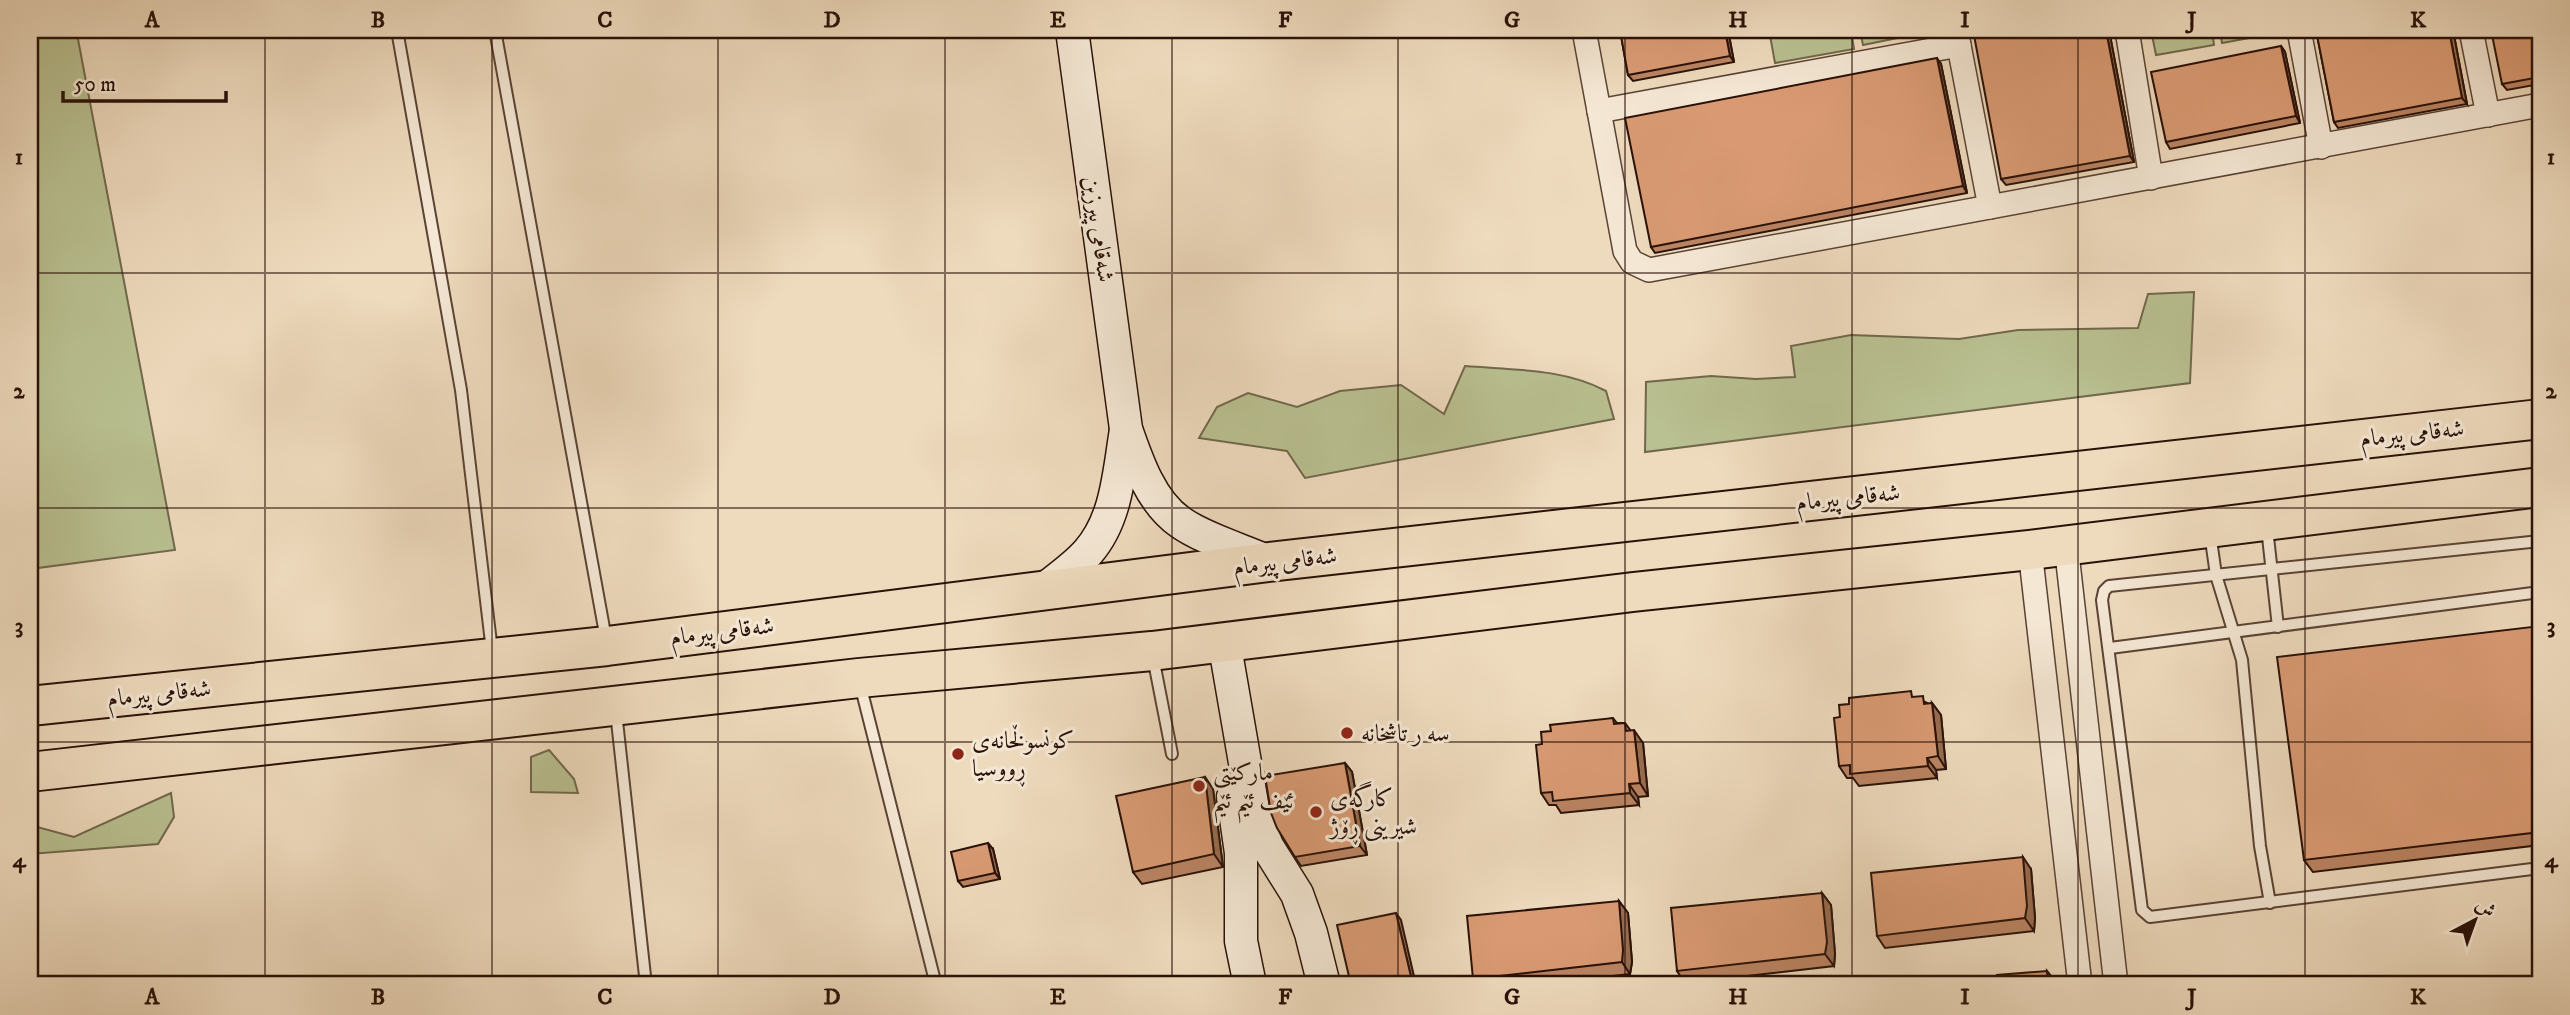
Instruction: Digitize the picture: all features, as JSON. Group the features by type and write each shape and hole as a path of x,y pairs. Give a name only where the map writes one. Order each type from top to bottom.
{"highway":[{"name":"شەقامی پیرمام","path":"30,706 607,646 1269,562 2540,419"},
{"path":"30,772 859,678 1152,651 2540,487"}],"street":[{"name":"شەقامی پیرزین","path":"1072,30 1126,429"},
{"path":"1584,30 1625,251 1632,262 1642,269 1655,270 2540,105"},
{"path":"2127,30 2151,178"},
{"path":"2299,30 2321,146"},
{"path":"2471,30 2488,115"},
{"path":"1599,111 1958,37 1990,207"},
{"path":"1126,429 1151,488 1178,522 1202,535 1269,562"},
{"path":"1042,591 1087,553 1104,527 1115,499 1126,429"},
{"path":"2048,547 2117,985"},
{"path":"2048,547 2073,932 2080,985"},
{"path":"1214,643 1249,829 1242,890 1241,941 1250,985"},
{"path":"1249,829 1267,846 1289,879 1311,933 1324,985"},
{"path":"1242,890 1289,879"},
{"path":"2073,932 2110,929"}],"lane":[{"path":"397,30 461,390 493,657"},
{"path":"495,30 607,646"},
{"path":"2266,519 2278,626"},
{"path":"2209,526 2217,575 2242,660 2260,846 2270,903"},
{"path":"2540,541 2109,586 2104,591 2102,600 2142,910 2150,917 2161,918 2540,868"},
{"path":"2110,648 2540,592"},
{"path":"1152,651 1172,754"},
{"path":"859,678 936,985"},
{"path":"615,705 646,985"}],"green space":[{"path":"30,30 83,30 77,34 175,550 30,569"},
{"path":"1769,30 1851,30 1854,49 1775,63"},
{"path":"1860,30 1937,30 1863,45"},
{"path":"2151,30 2212,30 2214,45 2156,55"},
{"path":"2220,30 2282,30 2282,32 2222,43"},
{"path":"2194,292 2190,383 1645,452 1646,382 1711,376 1756,379 1795,377 1791,346 1851,335 1959,339 2018,330 2138,328 2148,294"},
{"path":"1465,366 1537,371 1590,383 1606,391 1614,419 1305,478 1287,451 1199,438 1217,407 1248,393 1297,407 1340,391 1401,385 1444,414"},
{"path":"549,750 574,779 578,793 531,792 531,757"},
{"path":"171,793 174,817 158,844 30,854 30,825 74,837"}],"building":[{"path":"1620,30 1725,30 1730,56 1628,75"},
{"path":"1973,30 2106,30 2130,156 2001,179"},
{"path":"2316,30 2449,30 2462,98 2334,122"},
{"path":"2491,30 2540,30 2540,77 2502,84"},
{"path":"2281,46 2296,116 2166,142 2151,72"},
{"path":"1937,58 1963,186 1651,247 1625,118"},
{"path":"2540,626 2540,832 2304,860 2277,657"},
{"path":"1911,691 1912,697 1923,696 1924,704 1932,703 1938,756 1927,758 1928,766 1850,774 1850,765 1839,766 1834,718 1840,717 1839,705 1849,704 1849,698"},
{"path":"1613,718 1614,724 1625,723 1626,731 1634,730 1640,783 1629,784 1630,793 1553,801 1552,792 1541,793 1536,745 1542,744 1541,732 1551,731 1550,725"},
{"path":"1345,763 1360,846 1295,857 1271,813 1265,776"},
{"path":"1205,777 1214,854 1133,872 1116,796"},
{"path":"988,843 995,873 958,881 951,852"},
{"path":"2023,857 2027,906 2025,918 1877,936 1871,873"},
{"path":"1822,893 1827,942 1825,954 1677,971 1671,908"},
{"path":"1619,901 1622,962 1473,979 1467,916"},
{"path":"1396,913 1413,985 1351,985 1337,925"},
{"path":"2047,971 2048,985 1998,985 1997,975"}],"place":[{"name":"سه ر تاشخانه","path":"1347,733"},
{"name":"کونسوڵخانەی ڕووسیا","path":"958,754"},
{"name":"مارکێتی ئێف ئێم ئێم","path":"1199,786"},
{"name":"کارگەی شیرینی ڕۆژ","path":"1316,812"}]}
